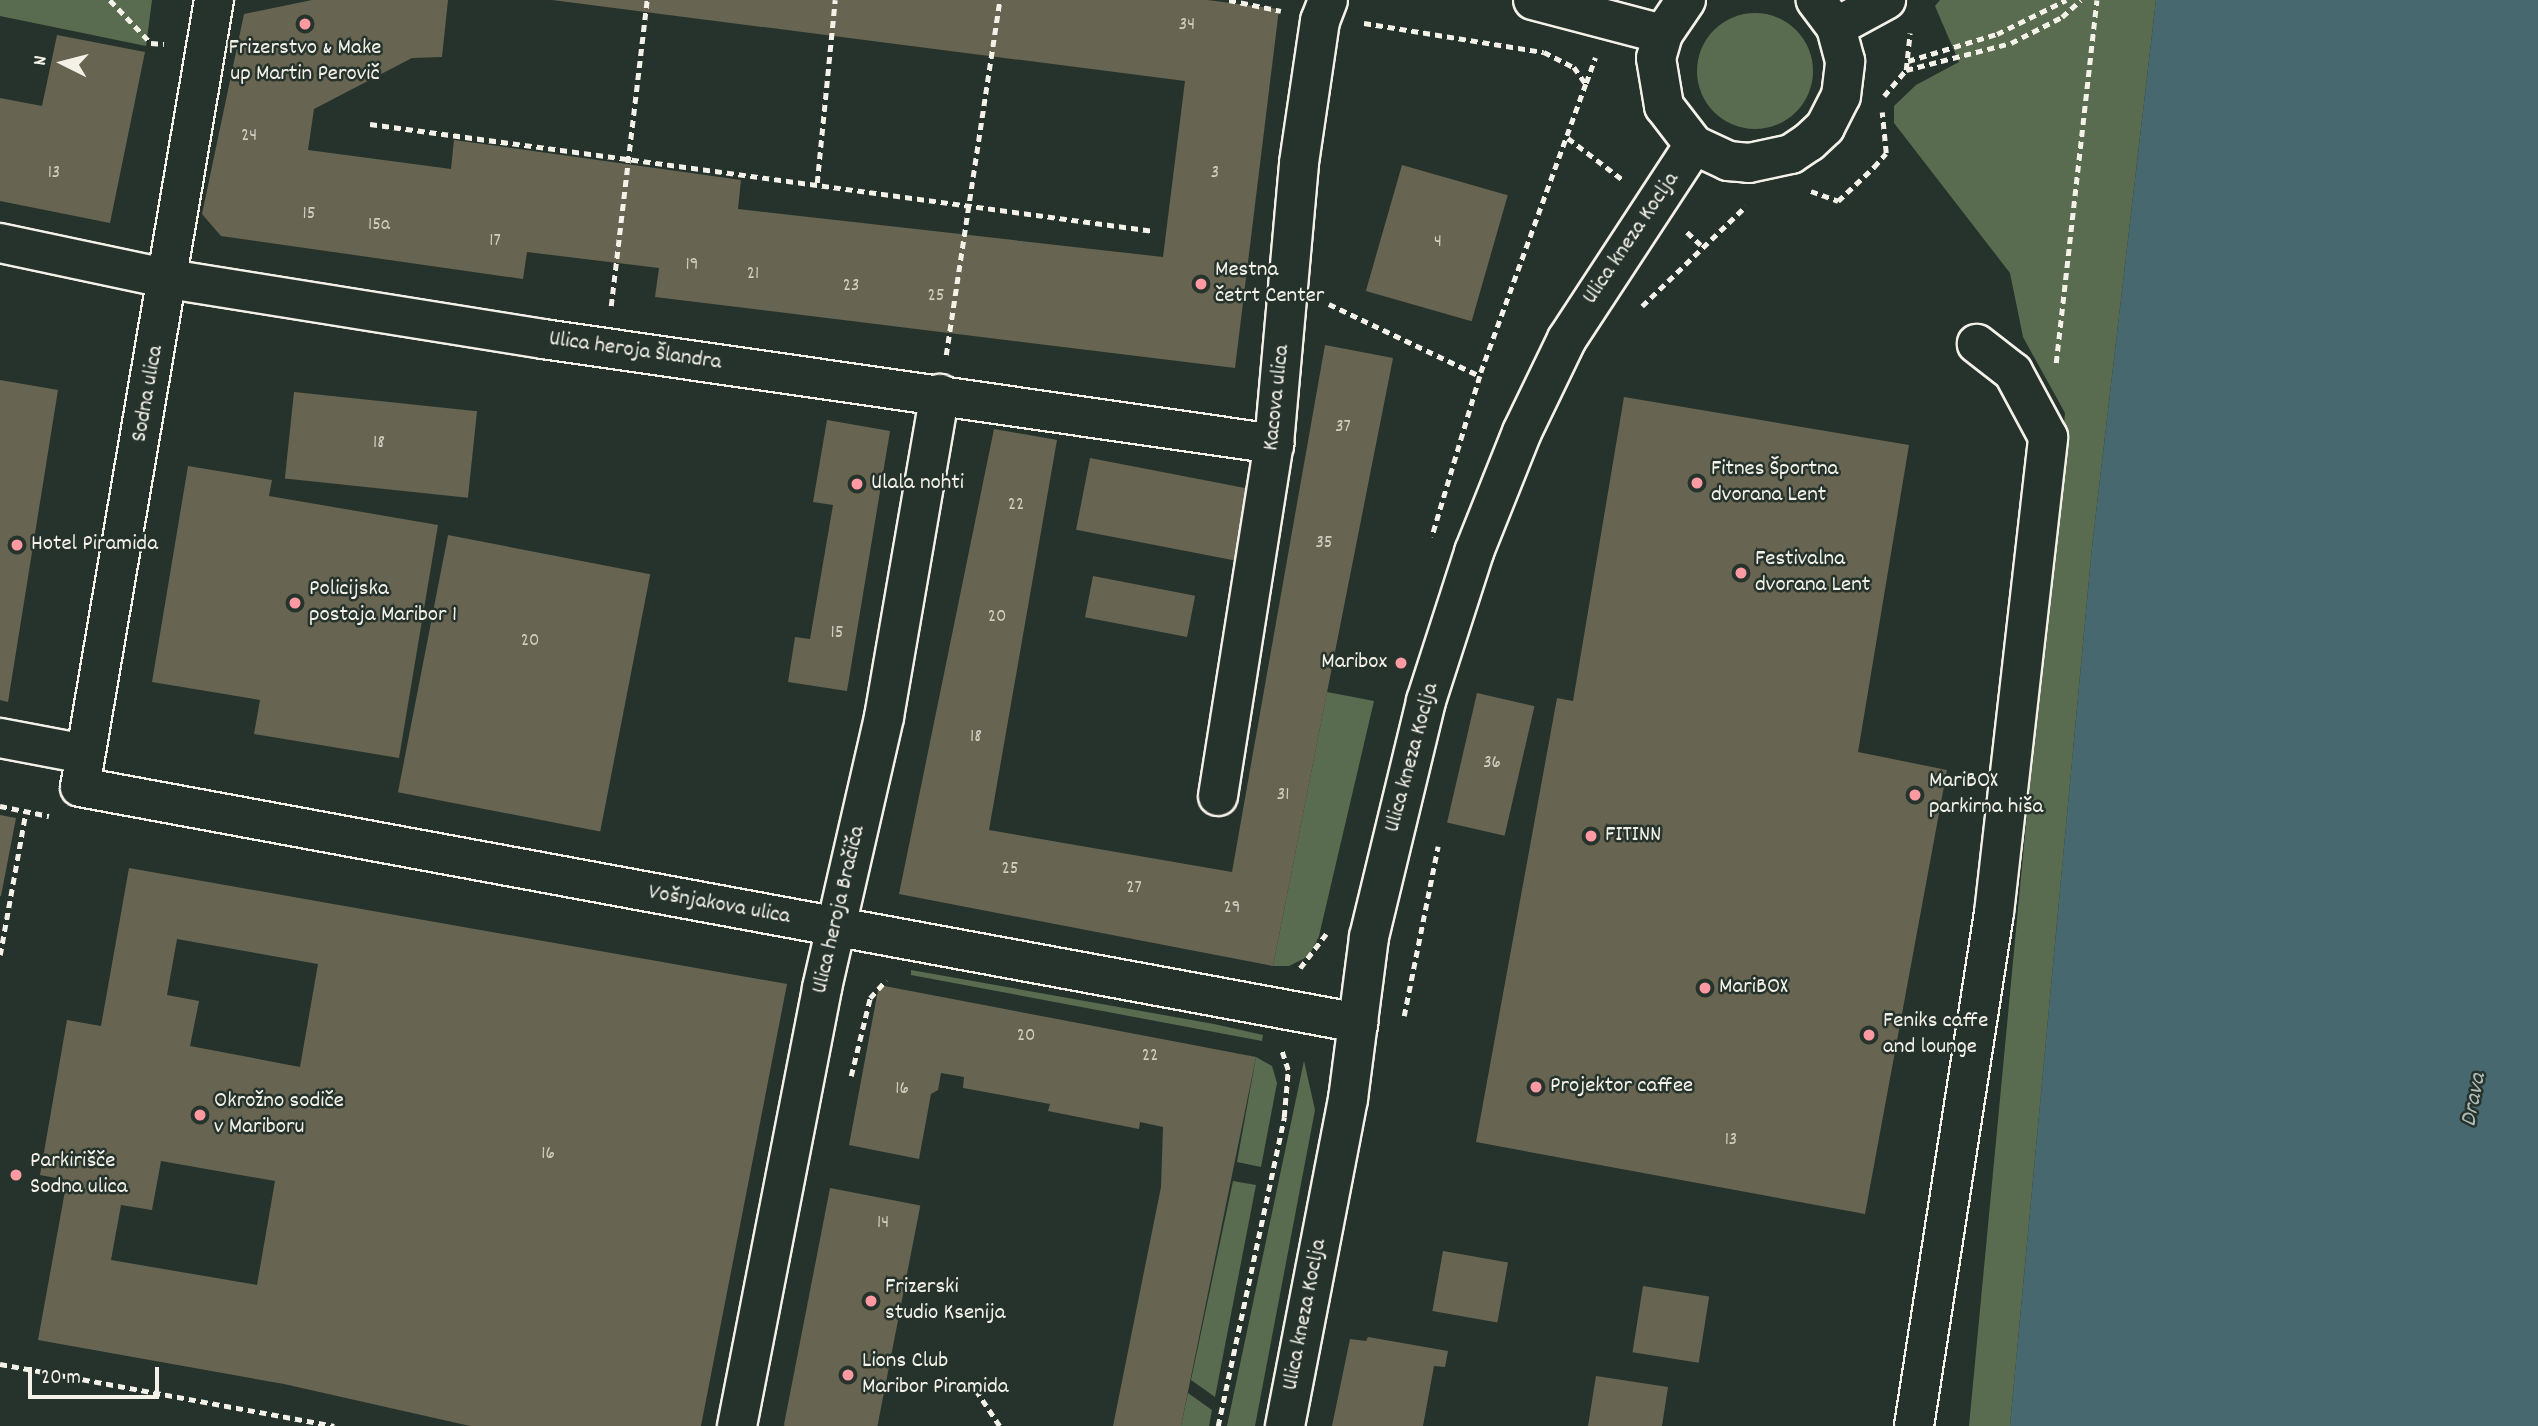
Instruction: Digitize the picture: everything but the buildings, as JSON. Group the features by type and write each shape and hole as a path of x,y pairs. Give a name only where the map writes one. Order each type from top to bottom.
{"street":[{"name":"Sodna ulica","path":"76,787 169,279 214,0"},
{"path":"1534,0 1662,34"},
{"path":"1686,0 1662,34 1657,82 1664,106 1694,145 1728,161 1749,163 1771,161 1809,142 1825,127 1841,96 1845,61 1826,13 1886,0"},
{"name":"Kacova ulica","path":"1217,796 1274,443 1299,163 1320,21 1341,11"},
{"name":"Ulica kneza Koclja","path":"1285,1426 1348,1099 1380,887 1426,701 1474,552 1567,339 1694,145"},
{"name":"Ulica heroja Šlandra","path":"0,243 169,279 607,349 1274,443"},
{"path":"1914,1426 1994,913 2048,437 2013,372 1976,344"},
{"name":"Ulica heroja Bračiča","path":"737,1426 837,927 884,717 940,394"},
{"name":"Vošnjakova ulica","path":"0,738 76,787 1358,1023"}],"path":[{"path":"110,0 151,43 206,48"},
{"path":"607,349 647,0"},
{"path":"817,183 822,159 835,0"},
{"path":"940,394 975,187 987,74 1000,0"},
{"path":"1229,0 1279,8"},
{"path":"1907,61 1997,34 2066,0"},
{"path":"1906,70 2011,43 2062,17 2081,0"},
{"path":"2056,369 2097,0"},
{"path":"1341,11 1544,52 1574,67 1586,84 1480,376 1430,543"},
{"path":"370,124 1154,231"},
{"path":"1634,315 1701,245"},
{"path":"1290,286 1480,376"},
{"path":"0,806 26,811 76,787"},
{"path":"0,956 26,811"},
{"path":"1402,1028 1438,841"},
{"path":"1295,981 1297,971 1329,929"},
{"path":"859,1037 873,988 892,979"},
{"path":"1217,1426 1284,1117 1288,1070 1281,1057 1283,1043"},
{"path":"1273,1054 1281,1057"},
{"path":"0,1364 334,1426"},
{"path":"976,1390 1000,1426"}],"green space":[{"path":"0,0 152,0 146,46 0,16"},
{"path":"1940,0 2156,0 2092,547 2010,1426 1969,1426 2065,413 2023,337 2010,273 1894,123 1894,106 1916,85 1959,62 1935,6"},
{"path":"1755,13 1777,17 1796,30 1809,49 1813,71 1809,93 1796,112 1777,125 1755,129 1733,125 1714,112 1701,93 1697,71 1701,49 1714,30 1733,17"},
{"path":"1327,692 1374,701 1319,936 1309,956 1289,966 1273,966"},
{"path":"911,970 1214,1024 1263,1035 1262,1041 911,975"},
{"path":"1256,1057 1272,1066 1277,1083 1261,1167 1237,1162"},
{"path":"1304,1061 1315,1110 1255,1426 1227,1426"},
{"path":"1233,1181 1256,1185 1215,1397 1191,1380"},
{"path":"1188,1393 1212,1410 1209,1426 1181,1426"}],"water":[{"name":"Drava","path":"2156,0 2538,0 2538,1426 2010,1426 2092,547"}],"place":[{"name":"Frizerstvo & Make up Martin Perovič","path":"305,24"},
{"name":"Mestna četrt Center","path":"1201,284"},
{"name":"Fitnes Športna dvorana Lent","path":"1697,483"},
{"name":"Ulala nohti","path":"857,484"},
{"name":"Hotel Piramida","path":"17,545"},
{"name":"Festivalna dvorana Lent","path":"1741,573"},
{"name":"Policijska postaja Maribor 1","path":"295,603"},
{"name":"Maribox","path":"1401,663"},
{"name":"MariBOX parkirna hiša","path":"1915,795"},
{"name":"FITINN","path":"1591,836"},
{"name":"MariBOX","path":"1705,988"},
{"name":"Feniks caffe and lounge","path":"1869,1035"},
{"name":"Projektor caffee","path":"1536,1087"},
{"name":"Okrožno sodiče v Mariboru","path":"200,1115"},
{"name":"Parkirišče Sodna ulica","path":"16,1175"},
{"name":"Frizerski studio Ksenija","path":"871,1301"},
{"name":"Lions Club Maribor Piramida","path":"848,1375"}]}
